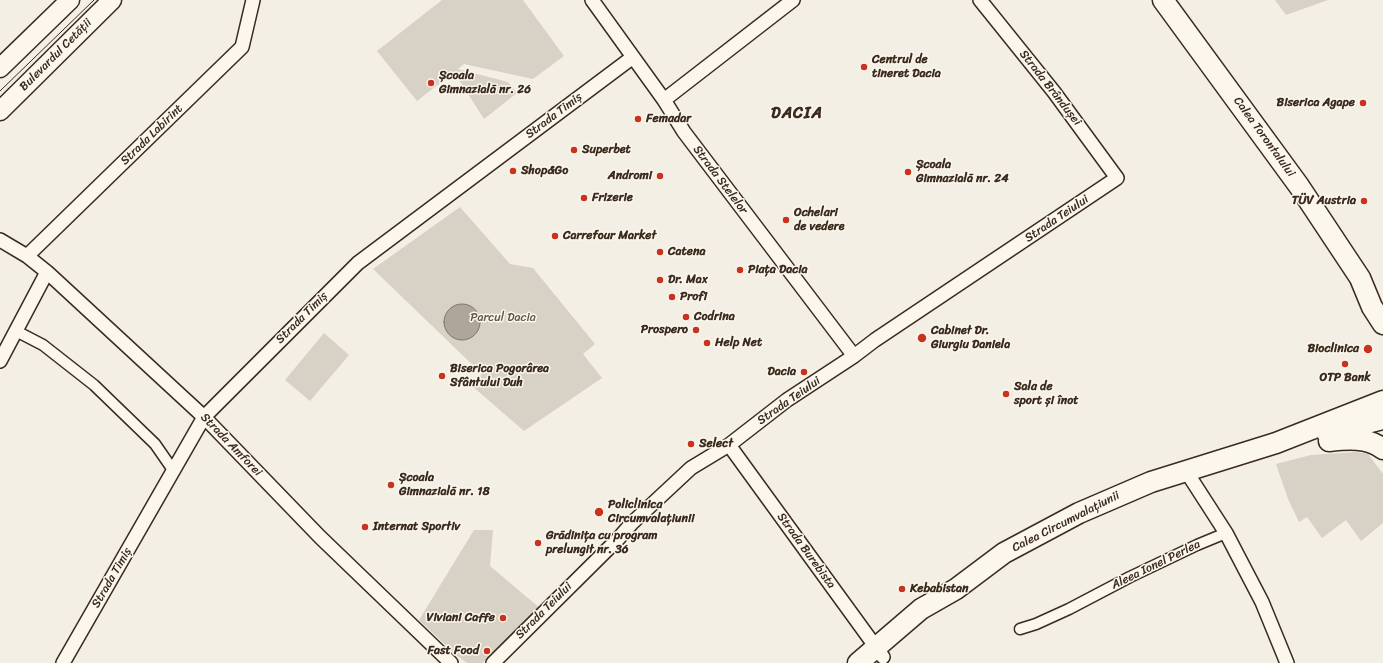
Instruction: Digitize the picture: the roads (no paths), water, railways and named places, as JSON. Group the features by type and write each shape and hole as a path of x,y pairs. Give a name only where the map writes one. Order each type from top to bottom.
{"main road":[{"path":"0,68 70,0"},
{"name":"Bulevardul Cetății","path":"0,111 112,0"},
{"name":"Calea Torontalului","path":"1163,0 1299,186 1360,278 1372,307 1383,324"},
{"name":"Calea Torontalului","path":"1360,278 1383,300"},
{"path":"1360,409 1383,390"},
{"name":"Calea Circumvalațiunii","path":"858,663 878,656 921,609 956,589 1004,553 1079,513 1151,482 1276,443 1383,401"},
{"path":"1303,439 1383,419"},
{"path":"1303,439 1324,441 1357,440 1371,442 1383,449"},
{"name":"Calea Circumvalațiunii","path":"1276,443 1303,439"}],"street":[{"name":"Strada Labirint","path":"27,256 242,47 253,0"},
{"name":"Strada Stelelor","path":"592,0 664,100 684,132 854,356"},
{"path":"664,100 793,0"},
{"name":"Strada Brândușei","path":"980,0 1057,96 1117,178"},
{"name":"Strada Timiș","path":"63,663 204,417 358,263 633,57"},
{"name":"Strada Teiului","path":"493,663 618,539 632,522 692,468 729,444 787,400 1117,178"},
{"name":"Strada Amforei","path":"0,240 27,256 47,272 204,417 320,537 451,663"},
{"path":"0,361 47,272"},
{"path":"16,331 44,345 94,384 155,444 173,470"},
{"name":"Strada Burebista","path":"729,444 878,656"},
{"path":"1186,470 1226,533 1262,602 1287,663"},
{"name":"Aleea Ionel Perlea","path":"1020,630 1069,609 1130,577 1226,533"}],"tram line":[{"path":"0,91 94,0"}],"place":[{"name":"Centrul de tineret Dacia","path":"864,67"},
{"name":"Școala Gimnazială nr. 26","path":"431,83"},
{"name":"Biserica Agape","path":"1363,103"},
{"name":"Femadar","path":"638,119"},
{"name":"Superbet","path":"574,150"},
{"name":"Shop&Go","path":"513,171"},
{"name":"Școala Gimnazială nr. 24","path":"908,172"},
{"name":"Andromi","path":"660,176"},
{"name":"Frizerie","path":"584,198"},
{"name":"TÜV Austria","path":"1364,201"},
{"name":"Ochelari de vedere","path":"786,220"},
{"name":"Carrefour Market","path":"555,236"},
{"name":"Catena","path":"660,252"},
{"name":"Piața Dacia","path":"740,270"},
{"name":"Dr. Max","path":"660,280"},
{"name":"Profi","path":"672,297"},
{"name":"Codrina","path":"686,317"},
{"name":"Prospero","path":"696,330"},
{"name":"Cabinet Dr. Giurgiu Daniela","path":"922,338"},
{"name":"Help Net","path":"707,343"},
{"name":"Bioclinica","path":"1368,349"},
{"name":"OTP Bank","path":"1345,364"},
{"name":"Dacia","path":"804,372"},
{"name":"Biserica Pogorârea Sfântului Duh","path":"442,376"},
{"name":"Sala de sport și înot","path":"1006,394"},
{"name":"Select","path":"691,444"},
{"name":"Școala Gimnazială nr. 18","path":"391,485"},
{"name":"Policlinica Circumvalațiunii","path":"599,512"},
{"name":"Internat Sportiv","path":"365,527"},
{"name":"Grădinița cu program prelungit nr. 36","path":"538,543"},
{"name":"Kebabistan","path":"902,589"},
{"name":"Viviani Caffe","path":"503,618"},
{"name":"Fast Food","path":"487,651"}],"district":[{"name":"DACIA","path":"797,114"}],"park label":[{"name":"Parcul Dacia","path":"503,318"}]}
